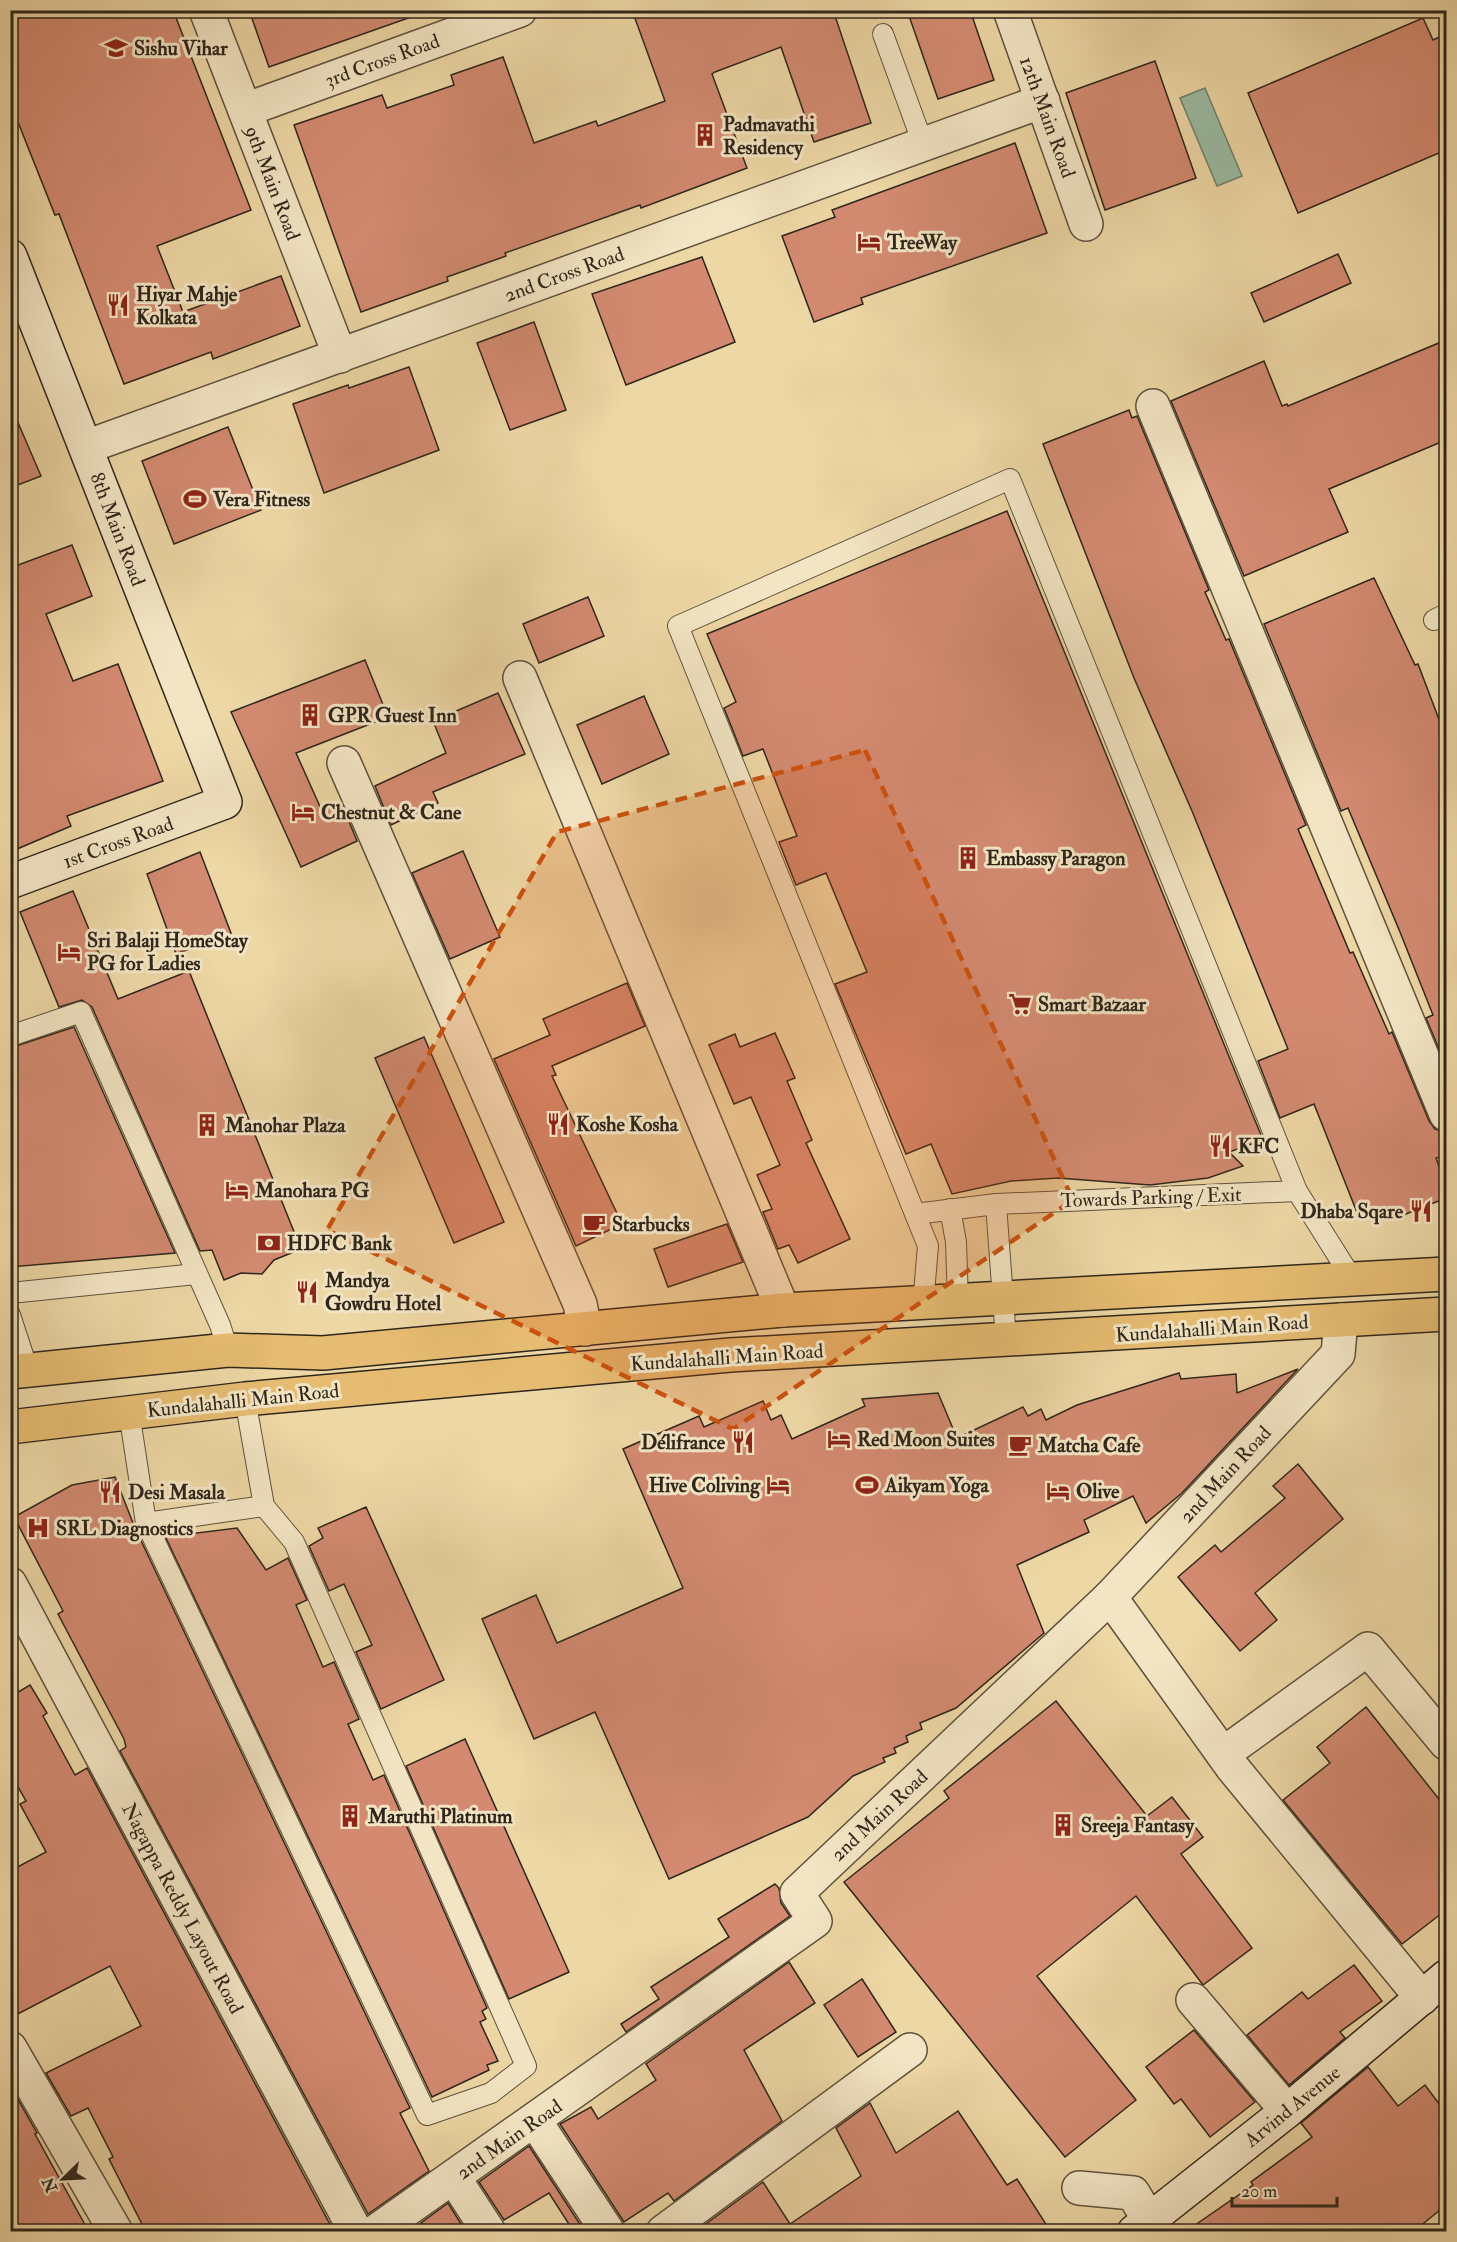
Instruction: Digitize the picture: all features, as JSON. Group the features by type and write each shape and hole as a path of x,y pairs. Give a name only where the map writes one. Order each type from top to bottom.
{"main road":[{"name":"Kundalahalli Main Road","path":"19,1371 228,1350 323,1353 783,1310 923,1305 1005,1298 1446,1274"},
{"name":"Kundalahalli Main Road","path":"10,1427 245,1399 730,1355 1446,1314"}],"street":[{"name":"9th Main Road","path":"206,10 340,356"},
{"name":"3rd Cross Road","path":"244,110 520,10"},
{"name":"12th Main Road","path":"1010,10 1086,224"},
{"name":"2nd Cross Road","path":"86,447 1043,101"},
{"name":"8th Main Road","path":"10,256 225,802"},
{"path":"1153,406 1446,1114"},
{"path":"520,678 783,1310"},
{"path":"344,763 572,1285 580,1305 585,1329"},
{"name":"1st Cross Road","path":"10,882 225,802"},
{"name":"2nd Main Road","path":"375,2232 536,2121 815,1921 797,1893 1110,1597 1338,1354 1341,1320"},
{"name":"Nagappa Reddy Layout Road","path":"10,1584 357,2232"},
{"path":"1110,1597 1223,1754 1434,1988"},
{"path":"1223,1754 1368,1649 1446,1743"},
{"name":"Arvind Avenue","path":"1142,2226 1287,2111 1434,1988"},
{"path":"1193,2000 1287,2111"},
{"path":"10,2048 116,2232"},
{"path":"663,2232 910,2050"},
{"path":"536,2121 608,2232"},
{"path":"453,2178 489,2232"},
{"path":"1079,2188 1133,2193 1142,2226"}],"lane":[{"path":"883,34 923,144"},
{"path":"923,1305 928,1246 678,626 1010,479 1297,1191 1353,1280"},
{"path":"10,1036 81,1012 228,1350"},
{"name":"Towards Parking / Exit","path":"915,1214 996,1204 1297,1191"},
{"path":"996,1204 1005,1298 1006,1340"},
{"path":"950,1209 956,1242 958,1302"},
{"path":"10,1293 196,1274"},
{"path":"10,1315 19,1371"},
{"path":"129,1412 146,1523 427,2115 491,2093 526,2066 294,1542 264,1506 245,1399"},
{"path":"146,1523 264,1506"}],"highlighted area":[{"path":"865,750 1073,1200 733,1429 327,1230 557,832"}],"shaded area":[{"path":"1205,88 1242,176 1217,186 1180,98"}],"building":[{"path":"10,10 173,10 251,210 157,246 183,312 281,276 300,326 213,359 211,352 124,384 59,214 55,215 10,102"},
{"path":"249,10 416,10 417,15 269,67"},
{"path":"632,10 833,10 871,123 814,142 781,47 712,74 747,168 641,208 640,205 505,253 506,256 447,277 448,281 361,312 294,125 382,95 387,108 454,85 451,75 503,57 534,143 596,121 598,126 665,101"},
{"path":"907,10 970,10 994,80 938,99"},
{"path":"1423,18 1433,40 1446,34 1446,150 1298,213 1248,93"},
{"path":"1155,61 1196,178 1105,210 1066,93"},
{"path":"1015,143 1047,233 861,298 863,304 814,322 782,236 835,217 832,210"},
{"path":"1338,254 1351,283 1264,322 1251,293"},
{"path":"702,257 735,342 626,385 592,294"},
{"path":"534,322 566,410 510,430 477,343"},
{"path":"1446,340 1446,440 1329,489 1348,532 1244,576 1171,401 1264,361 1282,406 1287,404 1288,406"},
{"path":"409,367 439,450 324,493 293,404"},
{"path":"10,404 41,476 10,488"},
{"path":"1129,410 1132,418 1137,416 1209,590 1205,592 1226,640 1229,639 1306,825 1298,829 1350,953 1353,952 1389,1034 1392,1032 1429,1121 1435,1129 1446,1132 1446,1156 1436,1158 1446,1185 1446,1198 1396,1218 1392,1207 1360,1220 1314,1104 1280,1118 1258,1061 1288,1049 1192,811 1134,678 1043,444"},
{"path":"228,427 261,510 174,544 142,461"},
{"name":"Embassy Paragon","path":"1007,511 1263,1140 1229,1152 1243,1166 1208,1178 1150,1185 1058,1178 1011,1181 952,1194 931,1144 906,1154 835,984 867,972 826,873 796,885 779,842 797,836 763,749 743,756 724,708 736,702 707,634"},
{"path":"72,545 92,596 46,614 73,681 118,664 163,781 67,816 71,826 10,852 10,568"},
{"path":"1374,578 1415,665 1418,664 1446,738 1446,1066 1426,1018 1433,1015 1400,932 1348,808 1341,811 1264,624"},
{"path":"588,597 604,636 539,663 523,624"},
{"name":"GPR Guest Inn","path":"365,660 388,717 296,753 322,811 341,802 357,841 301,867 231,712"},
{"path":"498,693 525,754 433,792 438,803 391,825 375,786 446,753 433,721"},
{"path":"644,696 669,754 602,784 577,725"},
{"path":"463,851 500,937 450,959 412,873"},
{"path":"200,852 231,933 176,954 147,874"},
{"name":"Manohar Plaza","path":"73,891 118,999 189,971 301,1249 274,1260 262,1274 241,1273 224,1280 212,1250 200,1251 92,1007 82,1000 59,1007 20,912"},
{"path":"627,983 645,1026 552,1066 556,1075 552,1076 622,1224 576,1246 494,1059 550,1035 543,1019"},
{"path":"74,1027 175,1253 10,1267 10,1048"},
{"path":"775,1033 795,1078 787,1081 812,1140 806,1143 850,1239 798,1263 789,1245 778,1249 763,1212 772,1209 757,1175 780,1165 751,1097 734,1104 709,1045 735,1034 740,1047"},
{"path":"424,1037 504,1222 454,1243 375,1058"},
{"path":"727,1224 743,1262 668,1287 654,1249"},
{"path":"1298,1369 1182,1493 1146,1523 1133,1496 1084,1520 1089,1532 1017,1565 1044,1633 956,1708 920,1723 922,1729 906,1736 908,1742 894,1748 896,1753 883,1758 885,1762 853,1776 808,1817 669,1879 595,1712 534,1739 482,1619 536,1595 557,1643 683,1588 623,1449 699,1416 704,1427 763,1401 771,1420 781,1415 792,1439 865,1406 862,1399 938,1393 957,1438 1023,1407 1028,1416 1041,1409 1046,1420 1077,1405 1179,1373 1181,1379 1236,1374 1237,1393"},
{"path":"1298,1464 1343,1519 1255,1593 1277,1620 1240,1651 1178,1577 1215,1545 1221,1552 1285,1498 1273,1486"},
{"path":"115,1477 135,1528 410,2108 400,2113 429,2171 368,2214 120,1751 126,1747 124,1739 58,1614 63,1611 14,1517 72,1485"},
{"path":"366,1507 444,1680 381,1709 356,1652 372,1645 344,1584 329,1591 309,1546 323,1538 318,1528"},
{"name":"Maruthi Platinum","path":"237,1528 266,1570 288,1558 307,1600 296,1605 323,1667 334,1662 359,1719 348,1724 373,1780 384,1775 487,2008 482,2011 486,2019 480,2022 498,2061 487,2065 489,2070 432,2097 165,1536 184,1530 189,1534"},
{"path":"30,1685 47,1713 43,1716 75,1775 87,1768 334,2232 146,2232 109,2159 113,2157 88,2108 71,2116 46,2073 141,2026 110,1966 10,2018 10,1871 46,1852 20,1804 26,1801 10,1773 10,1697"},
{"path":"1056,1701 1147,1816 1172,1797 1203,1837 1181,1854 1252,1948 1203,1985 1136,1896 1037,1976 1136,2100 1065,2157 844,1882 949,1798 944,1791"},
{"path":"1366,1707 1446,1808 1446,1910 1402,1944 1283,1800 1330,1763 1317,1747"},
{"path":"465,1739 569,1972 509,1999 406,1766"},
{"path":"775,1884 779,1888 781,1903 790,1916 626,2032 621,2024 659,1999 651,1987 729,1937 718,1919"},
{"path":"789,1962 815,2003 744,2050 782,2121 674,2201 668,2193 624,2222 560,2124 591,2107 598,2119 656,2080 646,2064"},
{"path":"1354,1965 1382,2001 1340,2032 1345,2038 1289,2085 1247,2035 1302,1992 1308,1999"},
{"path":"862,1979 896,2032 858,2057 824,2005"},
{"path":"1194,2030 1255,2102 1210,2137 1181,2099 1174,2104 1146,2067"},
{"path":"1368,2067 1398,2106 1425,2085 1446,2113 1446,2205 1413,2232 1185,2232 1253,2185 1251,2182 1312,2137 1301,2123"},
{"path":"12,2089 37,2133 35,2134 89,2232 10,2232"},
{"path":"870,2103 896,2153 958,2111 1007,2185 1017,2179 1051,2232 695,2232 763,2182 790,2224 861,2176 836,2128"},
{"path":"529,2146 585,2232 574,2232 549,2193 504,2220 479,2182"},
{"path":"448,2203 466,2232 427,2232 421,2223"}],"place":[{"name":"Sishu Vihar","path":"116,48"},
{"name":"Padmavathi Residency","path":"705,135"},
{"name":"TreeWay","path":"869,242"},
{"name":"Hiyar Mahje Kolkata","path":"118,305"},
{"name":"Vera Fitness","path":"195,499"},
{"name":"GPR Guest Inn","path":"310,715"},
{"name":"Chestnut & Cane","path":"303,812"},
{"name":"Embassy Paragon","path":"968,858"},
{"name":"Sri Balaji HomeStay PG for Ladies","path":"69,952"},
{"name":"Smart Bazaar","path":"1020,1004"},
{"name":"Koshe Kosha","path":"558,1124"},
{"name":"Manohar Plaza","path":"207,1125"},
{"name":"KFC","path":"1220,1146"},
{"name":"Manohara PG","path":"237,1190"},
{"name":"Dhaba Sqare","path":"1421,1211"},
{"name":"Starbucks","path":"594,1224"},
{"name":"HDFC Bank","path":"269,1243"},
{"name":"Mandya Gowdru Hotel","path":"307,1292"},
{"name":"Red Moon Suites","path":"839,1439"},
{"name":"Délifrance","path":"743,1442"},
{"name":"Matcha Cafe","path":"1020,1445"},
{"name":"Hive Coliving","path":"778,1485"},
{"name":"Aikyam Yoga","path":"867,1485"},
{"name":"Olive","path":"1058,1491"},
{"name":"Desi Masala","path":"110,1492"},
{"name":"SRL Diagnostics","path":"38,1528"},
{"name":"Maruthi Platinum","path":"350,1816"},
{"name":"Sreeja Fantasy","path":"1063,1825"}]}
